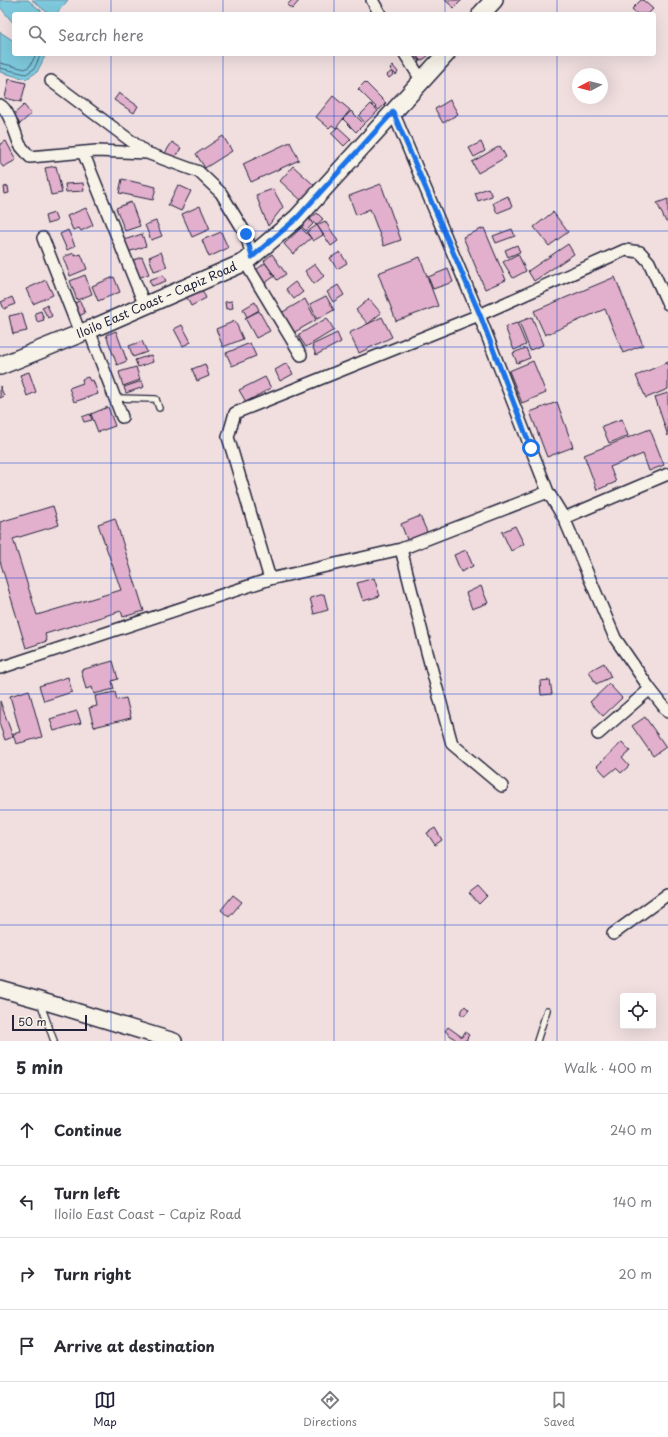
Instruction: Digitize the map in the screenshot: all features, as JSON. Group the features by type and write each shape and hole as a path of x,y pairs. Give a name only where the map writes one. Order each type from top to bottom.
{"main road":[{"name":"Iloilo East Coast – Capiz Road","path":"0,366 145,306 249,260 297,218 444,56"},
{"path":"0,989 174,1041"}],"street":[{"path":"372,0 379,12"},
{"path":"406,56 422,81"},
{"path":"51,81 147,153 199,172 221,193 246,234 249,260 301,355"},
{"path":"0,105 8,115 21,146 30,157 96,151 147,153"},
{"path":"393,112 480,315 548,492 564,518 615,638 650,689 668,712"},
{"path":"83,152 145,306"},
{"path":"43,238 122,417"},
{"path":"270,579 228,438 235,413 480,315 625,250 640,252 649,262 668,304"},
{"path":"564,518 668,474"},
{"path":"0,668 270,579 401,549 548,492"},
{"path":"401,549 426,652 452,744 502,786"},
{"path":"598,734 650,689"},
{"path":"613,934 668,894"}],"lane":[{"path":"114,398 156,399 159,408"},
{"path":"39,1000 54,1041"},
{"path":"537,1041 547,1010"}],"water":[{"path":"0,0 28,0 43,12 12,12 12,22 0,7"},
{"path":"32,0 68,0 58,12 47,12"},
{"path":"0,32 12,40 12,56 45,56 37,72 26,79 0,72"}],"building":[{"path":"292,0 299,1 292,9 287,5"},
{"path":"445,0 462,0 454,8"},
{"path":"641,0 643,0 653,9 650,12 635,12 632,9"},
{"path":"410,56 416,56 420,61 416,64"},
{"path":"417,56 428,56 421,61"},
{"path":"393,66 398,72 396,75 390,69"},
{"path":"392,71 394,74 389,78 387,75"},
{"path":"9,79 26,83 21,102 5,98"},
{"path":"365,82 386,103 379,110 358,89"},
{"path":"119,93 138,106 134,113 114,100"},
{"path":"333,96 350,110 336,128 332,125 329,128 316,117"},
{"path":"450,100 458,114 443,123 435,109"},
{"path":"371,104 378,111 365,123 359,116"},
{"path":"24,105 31,114 20,124 13,115"},
{"path":"351,111 364,124 356,132 343,119"},
{"path":"338,127 351,139 344,146 331,133"},
{"path":"223,136 232,151 205,168 196,154"},
{"path":"6,141 16,160 3,167 0,163 0,144"},
{"path":"172,142 181,148 173,161 164,155"},
{"path":"290,142 299,160 251,182 243,164"},
{"path":"481,142 485,151 474,157 469,148"},
{"path":"500,146 506,157 478,173 472,162"},
{"path":"56,166 62,193 51,195 45,168"},
{"path":"293,166 315,186 302,201 280,181"},
{"path":"122,179 156,187 153,200 119,193"},
{"path":"83,183 84,191 66,192 65,184"},
{"path":"381,184 401,240 384,246 370,209 356,215 349,196"},
{"path":"178,185 191,191 181,211 168,205"},
{"path":"8,186 9,193 5,194 4,187"},
{"path":"488,188 492,196 478,201 475,193"},
{"path":"273,189 283,207 268,226 256,195"},
{"path":"508,196 512,207 497,213 493,203"},
{"path":"668,199 668,221 666,222 657,203"},
{"path":"131,202 140,226 125,231 116,208"},
{"path":"200,206 210,229 192,237 182,214"},
{"path":"86,208 93,225 81,231 79,228 73,230 67,216"},
{"path":"553,212 568,232 549,246 534,227"},
{"path":"54,213 57,221 47,224 45,216"},
{"path":"317,213 323,219 316,225 310,219"},
{"path":"307,217 313,224 306,231 299,224"},
{"path":"156,221 162,236 151,240 145,225"},
{"path":"325,221 338,241 331,246 317,225"},
{"path":"317,225 323,235 313,241 307,232"},
{"path":"301,228 311,238 293,254 284,244"},
{"path":"484,228 506,280 485,289 463,237"},
{"path":"512,229 515,236 496,243 493,236"},
{"path":"68,230 75,246 67,250 60,234"},
{"path":"221,232 228,248 209,257 202,240"},
{"path":"142,234 146,246 128,252 124,240"},
{"path":"568,244 574,254 534,281 528,271"},
{"path":"517,245 520,252 508,257 505,250"},
{"path":"161,252 167,267 154,271 149,257"},
{"path":"340,252 347,263 337,269 330,258"},
{"path":"74,253 75,256 81,254 87,269 70,276 63,257"},
{"path":"272,254 286,274 277,280 264,261"},
{"path":"518,254 526,271 513,278 503,262"},
{"path":"142,257 149,274 138,278 131,261"},
{"path":"420,257 438,306 396,321 378,273"},
{"path":"265,263 275,276 265,283 256,270"},
{"path":"315,264 324,276 314,284 305,271"},
{"path":"448,269 453,282 433,289 428,277"},
{"path":"85,275 92,294 77,300 70,281"},
{"path":"163,275 166,281 152,286 149,280"},
{"path":"114,277 120,292 98,301 92,286"},
{"path":"615,277 643,345 623,353 605,309 545,335 534,311"},
{"path":"46,280 53,295 33,304 26,289"},
{"path":"295,282 303,292 294,299 286,289"},
{"path":"338,285 344,295 333,302 327,292"},
{"path":"201,288 206,298 191,306 186,296"},
{"path":"326,296 334,310 317,319 310,304"},
{"path":"12,297 15,304 4,309 1,302"},
{"path":"305,299 316,320 293,333 281,313"},
{"path":"369,299 381,313 368,324 356,310"},
{"path":"80,301 85,313 79,316 74,303"},
{"path":"232,301 233,308 226,309 225,302"},
{"path":"255,302 259,310 247,317 243,309"},
{"path":"47,305 52,316 48,318 42,307"},
{"path":"41,311 44,320 37,322 35,313"},
{"path":"259,311 270,331 256,338 245,318"},
{"path":"22,313 27,331 13,334 9,316"},
{"path":"382,317 392,337 359,353 349,333"},
{"path":"532,317 543,345 530,350 519,322"},
{"path":"327,318 334,330 306,347 298,335"},
{"path":"235,321 243,339 223,347 216,329"},
{"path":"517,323 526,345 514,350 505,327"},
{"path":"182,325 191,342 183,346 174,329"},
{"path":"116,331 127,361 117,365 106,335"},
{"path":"337,333 341,342 316,355 312,345"},
{"path":"142,341 147,352 133,357 129,346"},
{"path":"250,343 256,356 232,366 226,353"},
{"path":"526,348 530,358 517,363 513,353"},
{"path":"151,355 153,362 138,367 135,360"},
{"path":"533,361 546,393 522,403 509,371"},
{"path":"668,362 668,389 646,398 636,376"},
{"path":"287,363 293,374 280,381 275,370"},
{"path":"205,364 209,376 197,381 192,369"},
{"path":"136,367 140,380 123,386 119,372"},
{"path":"29,372 36,392 27,396 20,375"},
{"path":"88,377 90,381 93,380 98,394 74,402 69,388 83,383 82,379"},
{"path":"265,377 271,388 246,402 239,390"},
{"path":"142,381 144,387 126,393 124,387"},
{"path":"0,386 4,396 0,398"},
{"path":"668,393 668,436 655,397"},
{"path":"557,402 573,447 547,457 530,412"},
{"path":"108,407 115,426 98,432 91,414"},
{"path":"90,414 92,420 84,422 82,417"},
{"path":"622,419 628,436 609,443 602,426"},
{"path":"650,429 664,465 649,471 643,454 610,467 616,482 597,490 584,455"},
{"path":"53,506 59,525 13,539 37,615 121,590 98,524 115,518 144,611 123,617 121,611 45,634 47,641 26,648 0,561 0,522"},
{"path":"420,516 428,534 408,542 401,524"},
{"path":"515,526 524,544 511,551 502,532"},
{"path":"466,550 473,566 461,572 454,555"},
{"path":"374,578 380,596 363,601 357,583"},
{"path":"481,586 488,603 472,609 466,593"},
{"path":"324,594 328,610 314,614 310,598"},
{"path":"113,661 118,679 112,681 114,689 94,694 92,687 86,689 81,670"},
{"path":"604,663 611,677 596,684 589,671"},
{"path":"68,677 72,692 44,701 39,686"},
{"path":"550,680 552,694 541,695 540,681"},
{"path":"609,684 622,698 603,716 590,702"},
{"path":"29,690 42,737 16,744 13,734 20,732 10,696"},
{"path":"115,692 117,700 126,698 131,718 94,727 89,708 97,706 95,696"},
{"path":"0,701 13,737 5,740 0,726"},
{"path":"77,711 81,723 54,731 50,719"},
{"path":"645,717 666,747 653,756 632,726"},
{"path":"622,742 630,751 622,758 629,766 621,773 616,768 606,776 597,766"},
{"path":"435,828 442,840 435,845 427,833"},
{"path":"478,886 487,896 479,904 469,893"},
{"path":"233,895 242,902 229,917 221,910"},
{"path":"465,1006 469,1010 464,1016 460,1013"},
{"path":"448,1027 462,1037 465,1032 469,1035 466,1040 468,1041 455,1041 456,1040 445,1031"}],"route":[{"path":"246,234 252,257 297,218 393,112 480,315 531,448"}]}
